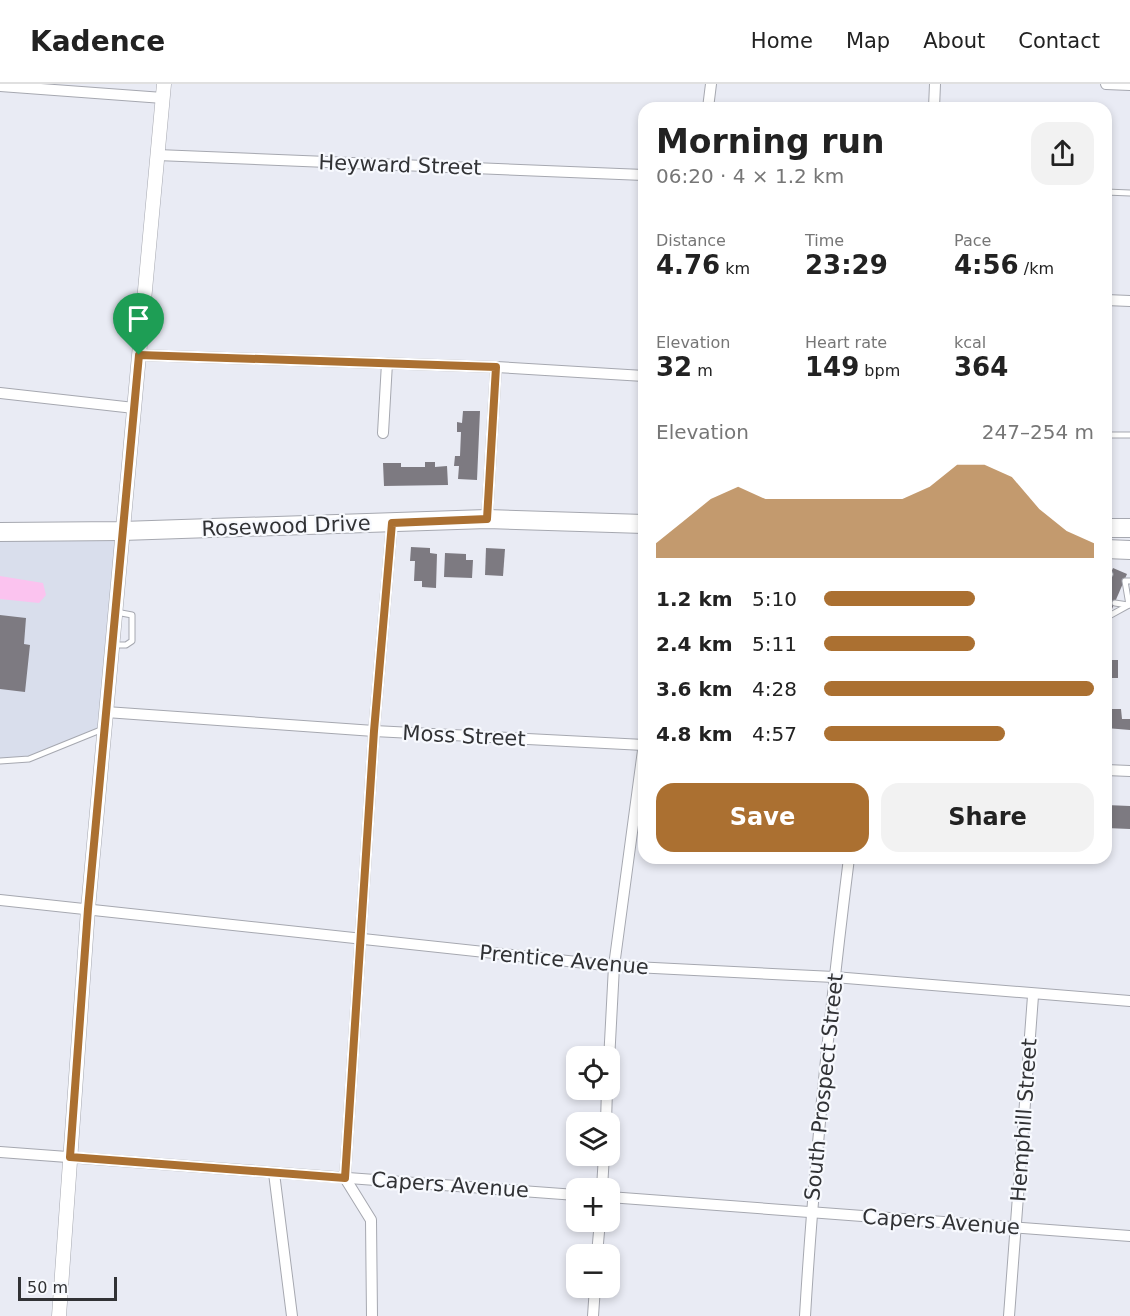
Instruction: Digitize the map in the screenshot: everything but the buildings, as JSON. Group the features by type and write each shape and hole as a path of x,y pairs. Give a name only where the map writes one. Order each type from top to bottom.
{"main road":[{"name":"Rosewood Drive","path":"0,532 122,531 487,519 638,524"},
{"path":"1112,528 1130,528"},
{"path":"1112,549 1130,550"}],"street":[{"path":"709,102 711,84"},
{"path":"934,102 935,84"},
{"path":"1106,84 1130,85"},
{"path":"0,86 164,91 88,909 59,1316"},
{"name":"Heyward Street","path":"158,155 638,175"},
{"path":"1112,300 1130,301"},
{"path":"139,355 496,367 638,376"},
{"path":"383,433 387,363"},
{"path":"487,519 496,367"},
{"path":"0,393 134,408"},
{"path":"372,1316 371,1220 345,1178 374,731 392,523"},
{"name":"Moss Street","path":"106,712 374,731 638,745"},
{"path":"1112,770 1130,771"},
{"path":"610,1046 614,966 638,783"},
{"name":"South Prospect Street","path":"805,1316 811,1212 834,977 848,864"},
{"name":"Prentice Avenue","path":"0,900 614,966 834,977 1033,996 1130,1002"},
{"name":"Hemphill Street","path":"1010,1316 1033,996"},
{"name":"Capers Avenue","path":"0,1152 566,1194"},
{"path":"274,1173 292,1316"},
{"name":"Capers Avenue","path":"620,1198 1130,1236"},
{"path":"593,1316 594,1298"}],"lane":[{"path":"1112,192 1130,193"},
{"path":"1112,435 1130,435"},
{"path":"1129,605 1125,581 1130,581"},
{"path":"1121,589 1129,605"},
{"path":"1114,603 1129,605"},
{"path":"1112,614 1129,605"},
{"path":"111,645 126,645 132,641 132,615 114,612"},
{"path":"0,761 29,759 104,728"}],"shaded area":[{"path":"122,531 104,728 29,759 0,761 0,532"},
{"path":"0,576 43,583 46,595 39,603 0,599"}],"route":[{"path":"139,355 496,367 487,519 392,523 374,731 345,1178 70,1157 88,909 139,355"}]}
